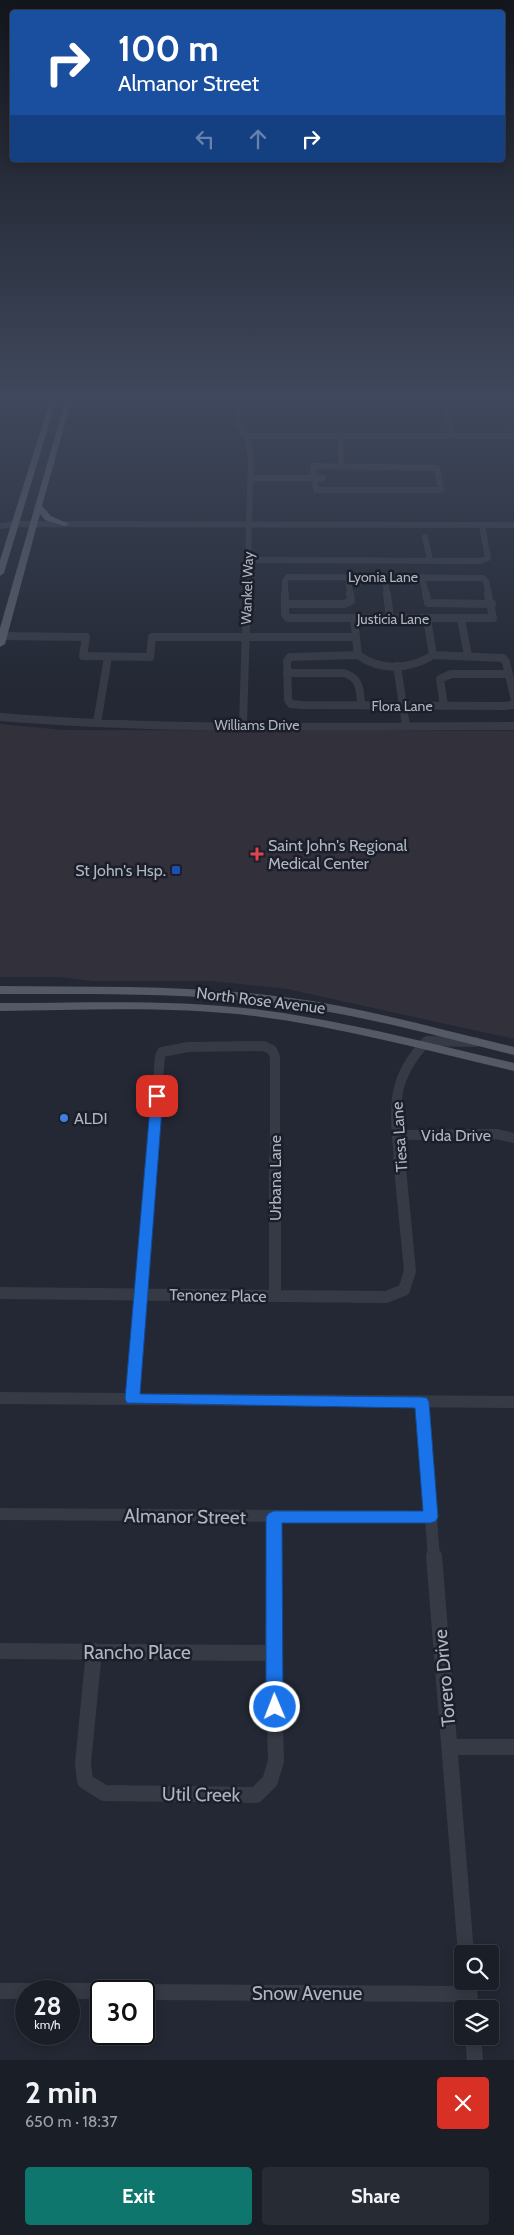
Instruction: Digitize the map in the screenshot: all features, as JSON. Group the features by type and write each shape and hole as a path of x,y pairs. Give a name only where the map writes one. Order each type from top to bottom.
{"main road":[{"path":"0,574 23,494"},
{"path":"1,640 41,494"},
{"path":"38,506 48,518 65,524"},
{"name":"North Rose Avenue","path":"0,990 203,993 283,1001 373,1017 514,1051"},
{"name":"North Rose Avenue","path":"0,1008 138,1006 232,1011 287,1017 350,1029 514,1067"}],"street":[{"name":"Wankel Way","path":"242,724 250,494"},
{"path":"0,524 514,525"},
{"path":"248,560 480,561 488,558 482,525"},
{"path":"425,537 430,560"},
{"name":"Lyonia Lane","path":"286,604 286,579 288,577 481,578 486,581 492,604"},
{"path":"286,604 344,604 351,600 348,577"},
{"path":"385,577 390,619"},
{"path":"422,577 428,603 492,604"},
{"name":"Justicia Lane","path":"286,604 288,618 354,619 494,618 492,604"},
{"path":"354,619 358,655 362,659 374,663 397,666 419,663 433,655 494,656 504,660 514,701"},
{"path":"427,619 433,655"},
{"path":"461,619 468,656"},
{"path":"1,640 86,637 82,656 150,657 152,637 356,637"},
{"path":"358,655 297,656 289,658 287,661 287,672 344,673 352,675 357,678 359,683 361,706"},
{"path":"97,724 108,656"},
{"path":"397,666 406,726"},
{"name":"Flora Lane","path":"287,672 288,700 290,703 302,706 504,706 514,701"},
{"path":"444,706 440,680 444,676 451,674 508,674"},
{"name":"Williams Drive","path":"0,717 97,724 514,726"},
{"path":"421,1046 431,1040 456,1043 476,1042"},
{"name":"Urbana Lane","path":"141,1294 160,1056 162,1052 188,1047 264,1046 272,1050 276,1059 275,1296"},
{"name":"Tiesa Lane","path":"404,1290 410,1271 395,1097 398,1085 421,1046"},
{"name":"Vida Drive","path":"398,1135 496,1134 514,1138"},
{"name":"Tenonez Place","path":"0,1293 386,1297 404,1290"},
{"path":"132,1399 141,1294"},
{"path":"0,1398 514,1402"},
{"name":"Torero Drive","path":"422,1402 465,1945"},
{"name":"Almanor Street","path":"0,1514 431,1517"},
{"name":"Util Creek","path":"94,1651 83,1763 86,1781 104,1793 256,1795 270,1781 276,1761 274,1517"},
{"name":"Rancho Place","path":"0,1651 274,1653"},
{"path":"450,1747 514,1747"},
{"path":"0,1990 90,1991"},
{"name":"Snow Avenue","path":"155,1992 469,1995"},
{"path":"474,2045 475,2060"}],"shaded area":[{"name":"Saint John's Regional Medical Center","path":"0,724 64,730 514,731 514,1039 287,989 211,981 93,981 58,977 0,977"}],"place":[{"name":"Saint John's Regional Medical Center","path":"257,854"},
{"name":"St John's Hsp.","path":"176,870"},
{"name":"ALDI","path":"64,1118"}],"route":[{"path":"157,1096 132,1399 422,1402 431,1517 274,1517 275,1707"}]}
